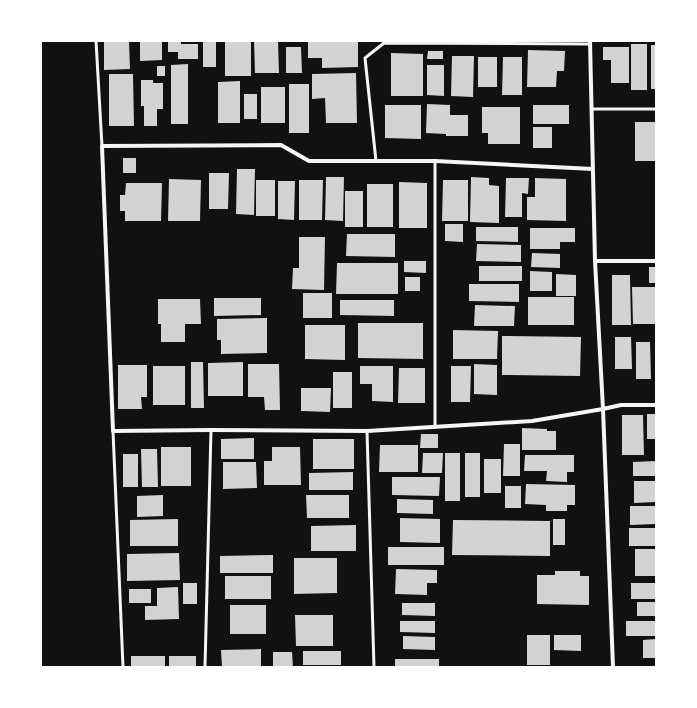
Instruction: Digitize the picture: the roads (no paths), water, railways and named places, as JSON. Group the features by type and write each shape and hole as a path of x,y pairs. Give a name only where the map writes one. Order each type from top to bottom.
{"street":[{"path":"590,42 595,261 603,409 613,667"},
{"path":"593,169 435,162 309,161 281,145 102,146 114,431 367,431 532,421 621,405 656,405"},
{"path":"595,261 656,261"}],"lane":[{"path":"96,41 102,146"},
{"path":"376,162 366,58 384,43 590,42"},
{"path":"592,109 656,109"},
{"path":"435,162 435,427"},
{"path":"205,667 210,430"},
{"path":"114,431 123,667"},
{"path":"367,431 374,667"}]}
